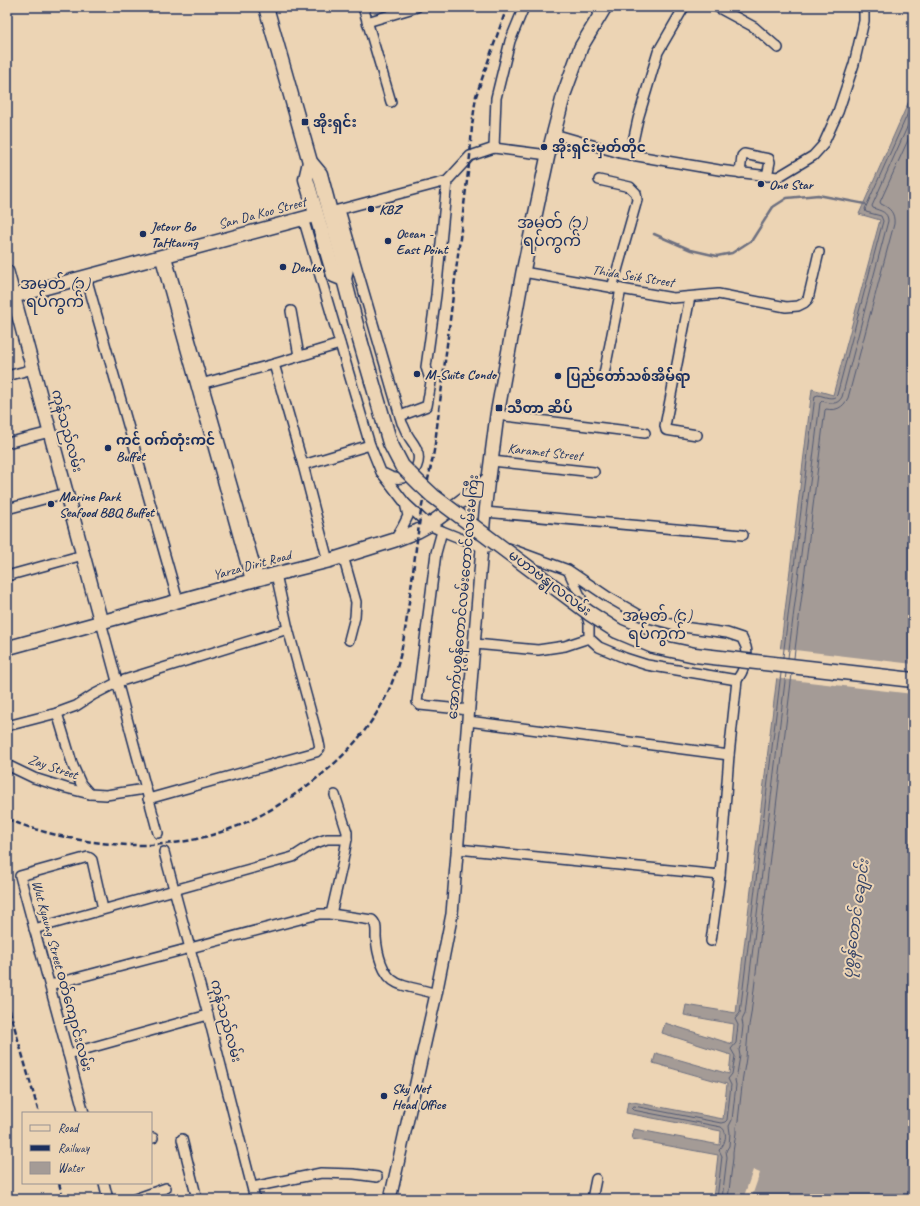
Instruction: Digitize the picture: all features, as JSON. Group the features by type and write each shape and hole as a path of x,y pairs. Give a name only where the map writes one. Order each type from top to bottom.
{"main road":[{"name":"မဟာဗန္ဓုလလမ်း","path":"266,7 310,162 320,174 335,211 346,269 344,280 390,443 402,466 433,496 589,613 617,631 653,646 694,655 913,680"},
{"name":"အောက်ပုစွန်တောင်လမ်းတောင်လမ်းမကြီး","path":"489,478 497,415 523,272 548,155 564,94 581,47 605,7"},
{"name":"မဟာဗန္ဓုလလမ်း","path":"310,162 306,179 310,217 334,275 344,280"},
{"name":"San Da Koo Street","path":"10,297 310,217"},
{"name":"ကုန်သည်လမ်း","path":"7,272 10,297 33,369 101,622"},
{"name":"Yarza Dirit Road","path":"7,648 328,561 395,540 418,531 429,524 479,488 489,478"}],"street":[{"path":"363,7 390,102"},
{"path":"367,22 417,7"},
{"path":"494,148 496,98 510,41 524,7"},
{"path":"630,155 638,119 658,52 684,7"},
{"path":"717,7 754,27 778,48"},
{"path":"554,134 630,155 778,178 813,156 823,145 838,112 854,64 864,21 864,12 862,7"},
{"path":"381,472 396,479 404,478 411,474 419,462 417,450 400,416 335,211 447,181 470,156 494,148 548,155"},
{"path":"740,173 742,156 744,154 769,159 770,162 767,176"},
{"path":"599,180 630,187 636,193 637,200 616,288 604,374"},
{"path":"400,416 427,406 430,382 426,367 436,294 447,181"},
{"path":"310,217 340,344 370,445 381,472 405,503 429,524 442,532 482,547 506,547 568,570 641,616 683,627 727,633 742,638 747,648 743,672 737,680 729,755 720,876 711,941"},
{"name":"Thida Seik Street","path":"523,272 673,298 718,294 786,307 798,306 808,299 820,252"},
{"path":"163,256 255,580"},
{"path":"86,277 178,601"},
{"path":"690,297 665,426 666,430 696,435"},
{"path":"291,310 299,356"},
{"path":"199,384 274,364 340,344"},
{"path":"274,364 303,465 328,561"},
{"path":"7,376 33,369"},
{"path":"497,415 645,433"},
{"path":"7,444 50,432"},
{"path":"303,465 370,445"},
{"name":"Karamet Street","path":"492,461 594,472"},
{"name":"အောက်ပုစွန်တောင်လမ်းတောင်လမ်းမကြီး","path":"390,1199 436,994 452,914 489,478"},
{"path":"7,509 66,493"},
{"path":"395,540 408,516 405,503"},
{"path":"485,512 743,535"},
{"path":"442,532 436,553 417,702 420,705 468,715 729,755"},
{"path":"7,576 83,555"},
{"path":"343,556 356,602 355,617 349,640"},
{"path":"568,570 581,598 589,623 589,638 599,647 647,665 737,680"},
{"path":"148,799 316,752 320,748 288,629 276,574"},
{"path":"101,622 158,833"},
{"path":"7,726 57,713 76,706 118,682 288,629"},
{"path":"475,644 538,650 565,646 589,638"},
{"path":"57,713 73,766 81,784 90,794"},
{"name":"Zay Street","path":"7,765 34,778 90,794 106,795 146,789"},
{"path":"331,914 347,839 347,832 335,794"},
{"path":"34,928 293,857 313,844 327,839 347,839"},
{"path":"458,849 720,876"},
{"name":"ကုန်သည်လမ်း","path":"164,852 208,1015 255,1199"},
{"name":"Wut Kyaung Street ဝတ်ကျောင်းလမ်း","path":"84,1112 20,876 22,874 88,857 90,858 103,909"},
{"path":"50,985 319,914 331,914 372,920 376,926 376,943 379,958 389,977 396,983 436,994"},
{"path":"68,1054 208,1015"},
{"path":"182,1139 197,1199"},
{"path":"252,1187 321,1173 349,1173 377,1177"},
{"path":"592,1199 596,1179"},
{"path":"104,1184 108,1199"},
{"path":"135,1199 166,1188"}],"water":[{"name":"ပုစွန်တောင် ချောင်း","path":"913,92 913,1199 713,1199 718,1155 632,1139 634,1129 720,1145 721,1131 626,1113 628,1101 723,1119 727,1084 653,1063 656,1053 729,1074 731,1055 662,1033 665,1023 732,1044 734,1024 684,1015 686,1005 736,1013 812,389 833,395 880,220 859,214"}],"pier":[{"path":"778,648 913,664 913,694 774,678"},
{"path":"753,1170 760,1173 751,1199 743,1199"}],"waterway":[{"path":"654,234 691,250 717,256 732,253 752,240 773,207 787,198 818,195 865,204"}],"railway":[{"path":"7,819 31,828 84,841 139,845 166,844 193,840 230,829 254,819 287,800 332,766 354,743 373,719 388,692 402,648 421,512 435,443 476,96 507,7"},
{"path":"7,1001 39,1112"},
{"path":"59,1184 63,1199"}],"place":[{"name":"အိုးရှင်း","path":"305,122"},
{"name":"အိုးရှင်းမှတ်တိုင","path":"544,147"},
{"name":"One Star","path":"761,184"},
{"name":"KBZ","path":"371,209"},
{"name":"Jetour Bo TaHtaung","path":"143,234"},
{"name":"Ocean - East Point","path":"388,241"},
{"name":"Denko","path":"283,267"},
{"name":"M-Suite Condo","path":"417,374"},
{"name":"ပြည်တော်သစ်အိမ််ရာ","path":"558,376"},
{"name":"သီတာ ဆိပ်","path":"499,408"},
{"name":"ကင် ဝက်တုံးကင် Buffet","path":"108,448"},
{"name":"Marine Park Seafood BBQ Buffet","path":"51,504"},
{"name":"Sky Net Head Office","path":"384,1096"}],"district":[{"name":"အမှတ် (၃) ရပ်ကွက်","path":"552,232"},
{"name":"အမှတ် (၃) ရပ်ကွက်","path":"55,293"},
{"name":"အမှတ် (၄) ရပ်ကွက်","path":"657,625"}]}
